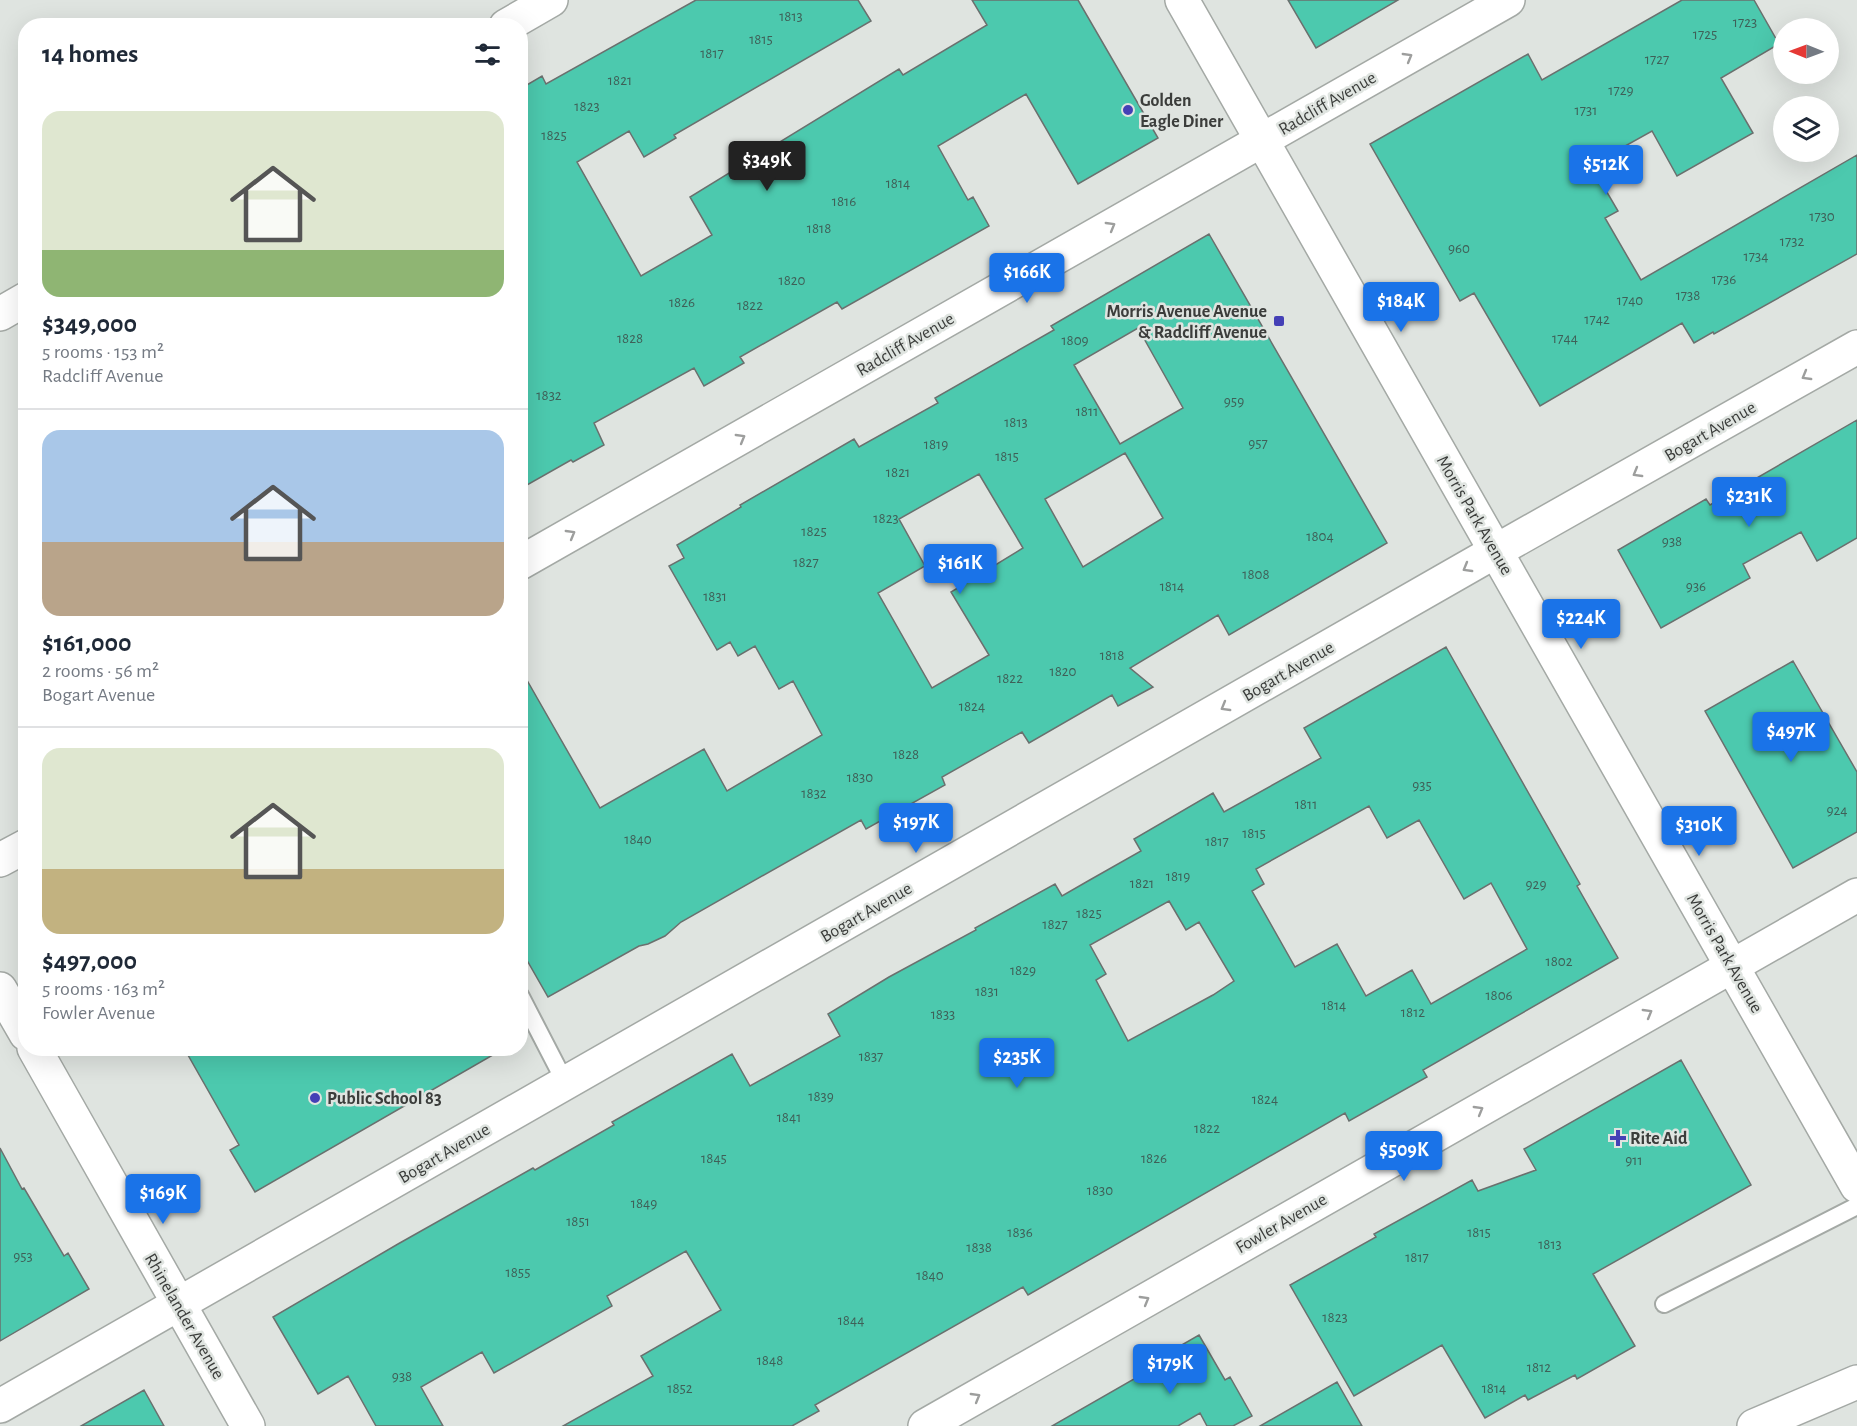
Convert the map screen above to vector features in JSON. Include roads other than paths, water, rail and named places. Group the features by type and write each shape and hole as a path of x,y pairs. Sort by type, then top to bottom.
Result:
{"street":[{"path":"520,18 551,0"},
{"name":"Morris Park Avenue","path":"1182,0 1857,1186"},
{"name":"Radcliff Avenue","path":"528,558 1508,0"},
{"path":"0,314 18,304"},
{"name":"Bogart Avenue","path":"0,1406 1857,347"},
{"path":"0,860 18,850"},
{"name":"Fowler Avenue","path":"925,1426 1857,895"},
{"path":"0,989 18,1020"},
{"name":"Rhinelander Avenue","path":"39,1056 248,1426"},
{"path":"1754,1426 1857,1382"}],"lane":[{"path":"528,1010 566,1084"},
{"path":"1664,1304 1857,1206"}],"place":[{"name":"Golden Eagle Diner","path":"1128,110"},
{"name":"Morris Avenue Avenue & Radcliff Avenue","path":"1279,321"},
{"name":"Public School 83","path":"315,1098"},
{"name":"Rite Aid","path":"1618,1138"}]}
